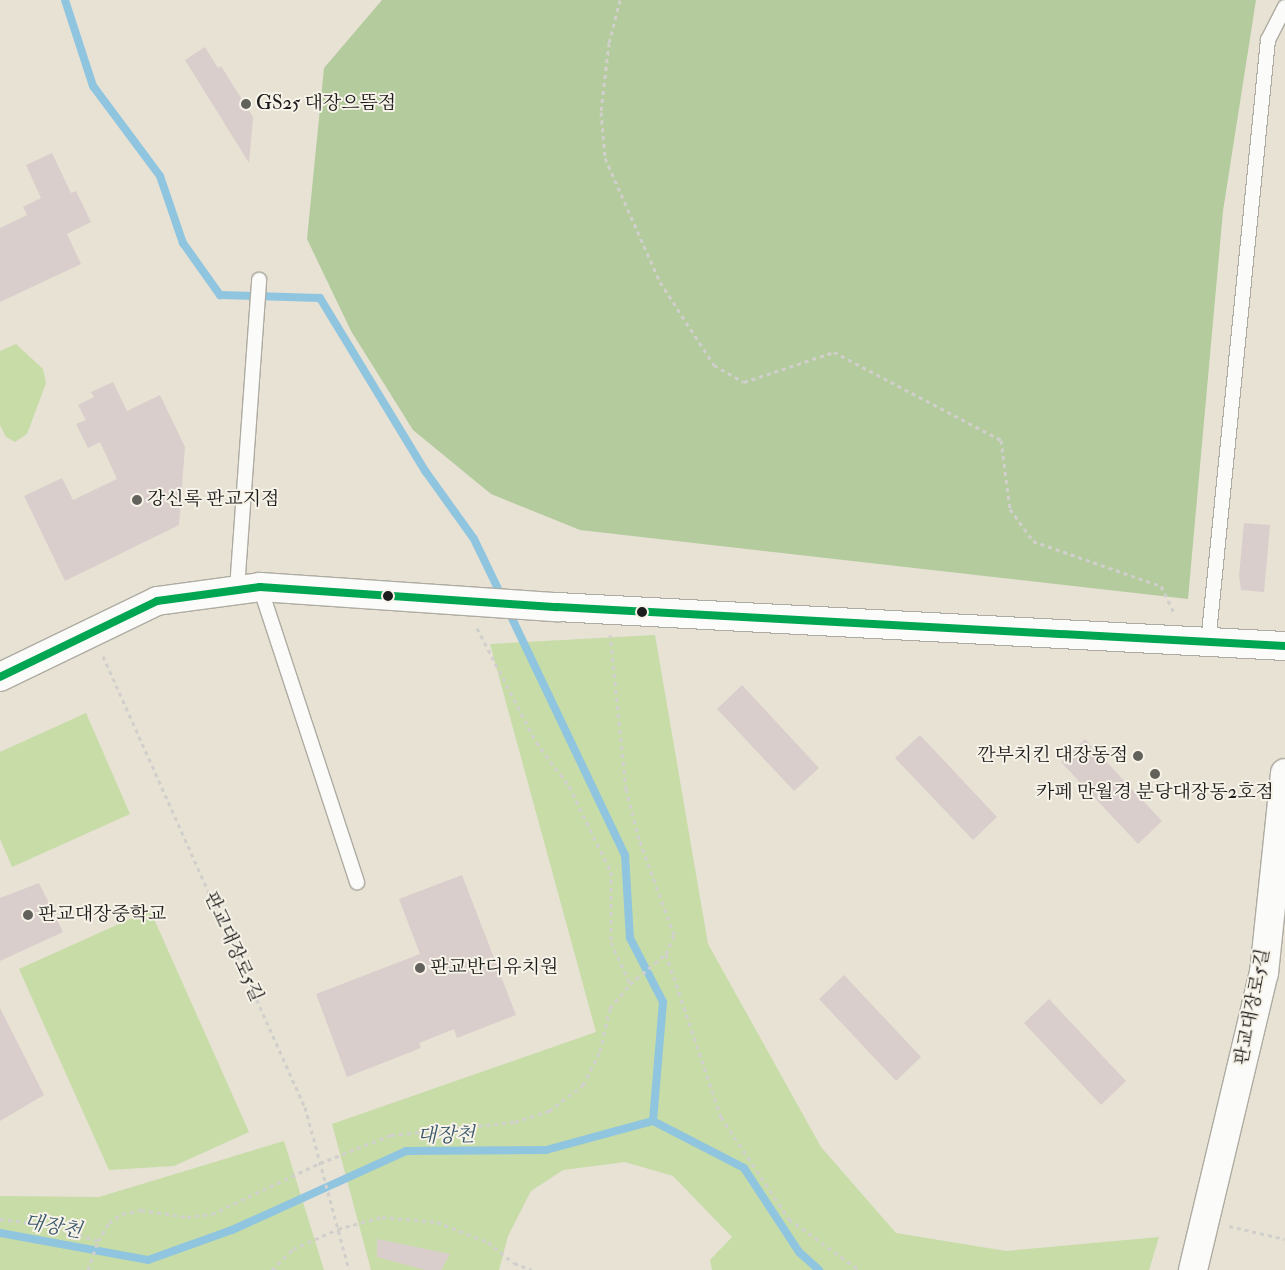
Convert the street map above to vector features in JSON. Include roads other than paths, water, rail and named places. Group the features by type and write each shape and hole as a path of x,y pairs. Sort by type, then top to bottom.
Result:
{"street":[{"path":"0,677 157,601 248,588 607,610 1198,643 1285,646"},
{"name":"판교대장로5길","path":"1193,1270 1264,973 1285,773"}],"lane":[{"path":"1198,643 1268,40 1285,6"},
{"path":"259,280 248,588 357,882"}],"waterway":[{"path":"65,0 93,86 160,176 183,243 220,295 320,298 426,472 474,539 502,597"},
{"path":"508,610 625,855 630,938 663,1002 653,1121"},
{"name":"대장천","path":"0,1233 148,1260 232,1230 406,1151 546,1150 653,1121 744,1168 799,1252 819,1270"}],"place":[{"name":"GS25 대장으뜸점","path":"246,104"},
{"name":"강신록 판교지점","path":"137,500"},
{"name":"깐부치킨 대장동점","path":"1138,756"},
{"name":"카페 만월경 분당대장동2호점","path":"1155,774"},
{"name":"판교대장중학교","path":"28,915"},
{"name":"판교반디유치원","path":"420,968"}]}
